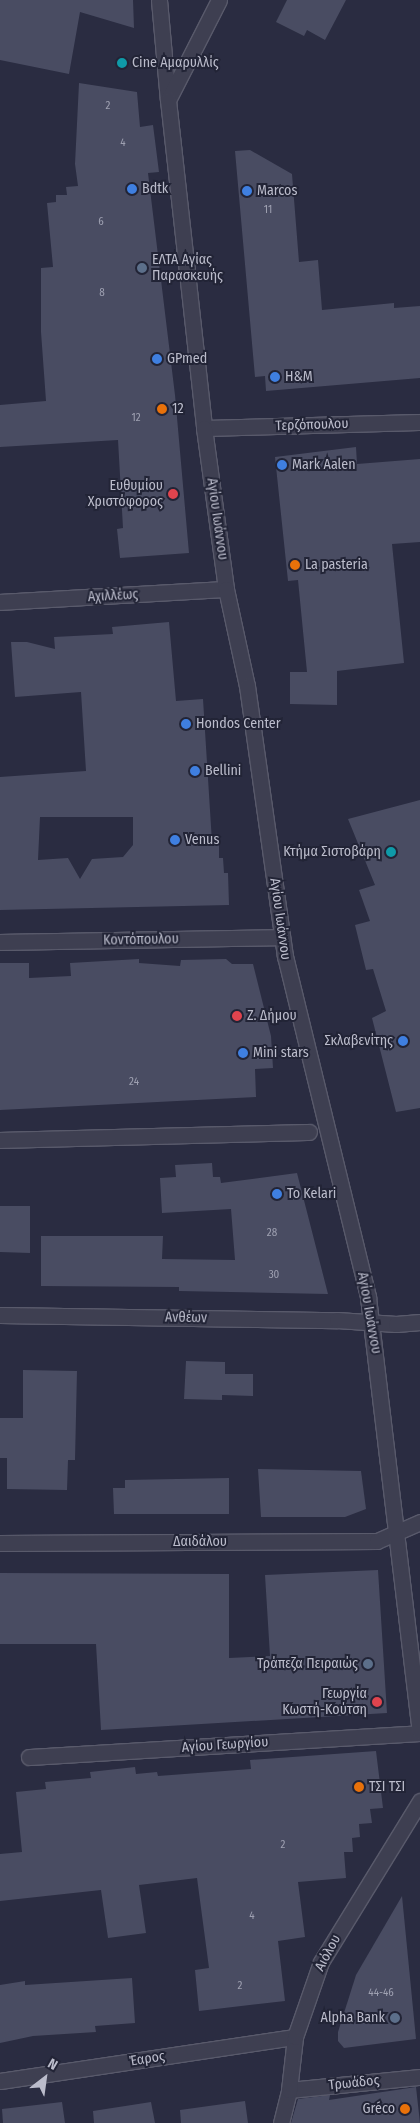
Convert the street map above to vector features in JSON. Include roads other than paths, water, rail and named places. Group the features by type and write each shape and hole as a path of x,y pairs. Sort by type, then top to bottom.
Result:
{"street":[{"name":"Αγίου Ιωάννου","path":"159,0 168,100 204,428 226,589 248,686 282,937 372,1323 398,1532 420,1733"},
{"path":"168,100 219,0"},
{"name":"Τερζόπουλου","path":"204,428 420,422"},
{"name":"Αχιλλέως","path":"0,602 226,589"},
{"name":"Κοντόπουλου","path":"0,942 282,937"},
{"path":"0,1140 310,1132"},
{"name":"Ανθέων","path":"0,1315 372,1323 420,1322"},
{"name":"Δαιδάλου","path":"0,1543 377,1541 420,1522"},
{"name":"Αγίου Γεωργίου","path":"29,1757 420,1733"},
{"name":"Αιόλου","path":"281,2123 289,2090 294,2037 321,1962 420,1801"},
{"name":"Έαρος","path":"0,2081 294,2037"},
{"name":"Τρωάδος","path":"289,2090 420,2077"}],"place":[{"name":"Cine Αμαρυλλίς","path":"122,63"},
{"name":"Bdtk","path":"132,189"},
{"name":"Marcos","path":"247,191"},
{"name":"ΕΛΤΑ Αγίας Παρασκευής","path":"142,268"},
{"name":"GPmed","path":"157,359"},
{"name":"H&M","path":"275,377"},
{"name":"12","path":"162,409"},
{"name":"Mark Aalen","path":"282,465"},
{"name":"Ευθυμίου Χριστόφορος","path":"173,494"},
{"name":"La pasteria","path":"295,565"},
{"name":"Hondos Center","path":"186,724"},
{"name":"Bellini","path":"195,771"},
{"name":"Venus","path":"175,840"},
{"name":"Κτήμα Σιστοβάρη","path":"391,852"},
{"name":"Ζ. Δήμου","path":"237,1016"},
{"name":"Σκλαβενίτης","path":"403,1041"},
{"name":"Mini stars","path":"243,1053"},
{"name":"To Kelari","path":"277,1194"},
{"name":"Τράπεζα Πειραιώς","path":"368,1664"},
{"name":"Γεωργία Κωστή-Κούτση","path":"377,1702"},
{"name":"ΤΣΙ ΤΣΙ","path":"359,1787"},
{"name":"Alpha Bank","path":"395,2018"},
{"name":"Gréco","path":"405,2109"}]}
